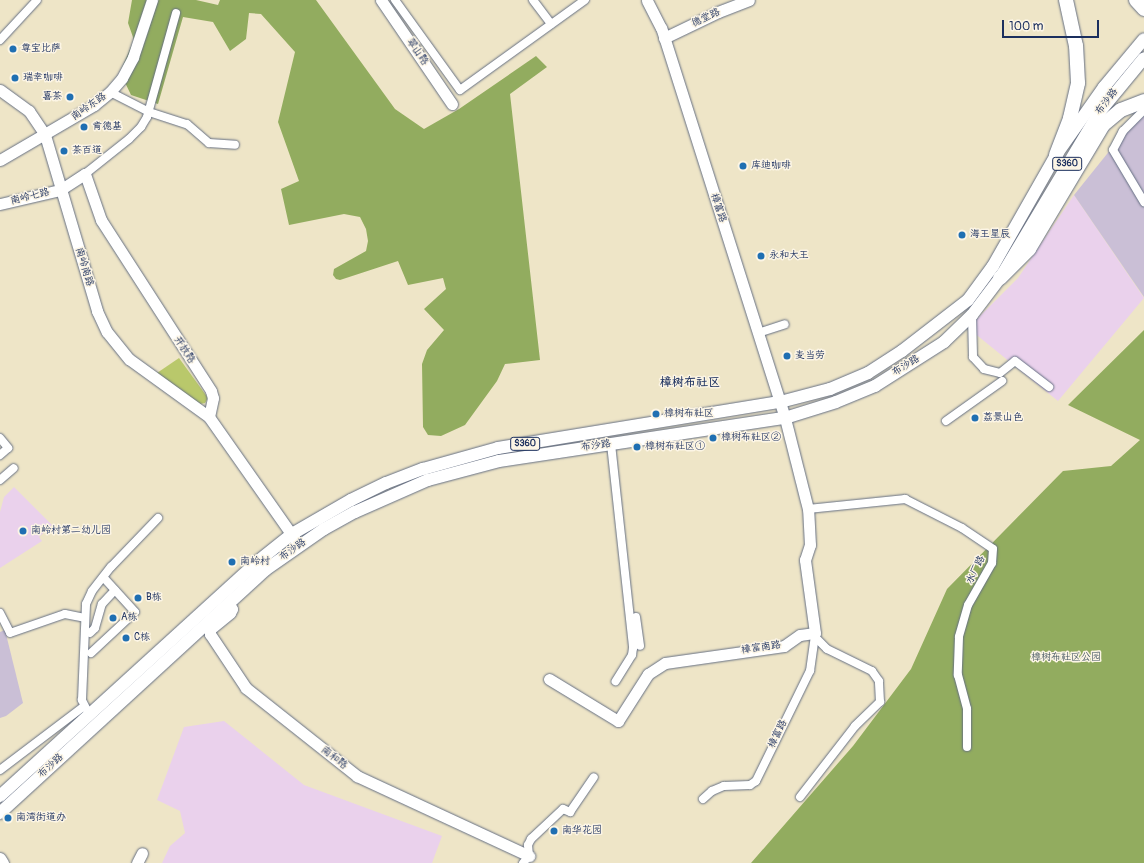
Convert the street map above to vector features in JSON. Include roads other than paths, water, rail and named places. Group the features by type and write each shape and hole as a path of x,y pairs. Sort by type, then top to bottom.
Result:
{"highway":[{"path":"1056,155 1074,100 1078,64 1066,0"},
{"path":"1136,0 1144,9"},
{"path":"1000,278 1029,249 1055,208 1103,125 1121,110 1144,101"}],"main road":[{"name":"布沙路","path":"0,796 86,710 257,562 292,534 332,510 386,483 460,457 498,448 780,402 830,389 868,373 902,352 968,300 993,266 1056,155 1104,87 1144,39"},
{"name":"布沙路","path":"0,813 265,570 299,545 355,512 428,480 499,461 785,418 836,402 875,386 944,342 972,315 1000,278 1098,114 1144,59"},
{"path":"830,389 836,402"}],"street":[{"path":"0,40 37,0"},
{"name":"南岭东路","path":"0,160 94,105 110,92 122,78 133,57 152,0"},
{"name":"翠山路","path":"381,0 452,104"},
{"path":"395,0 460,90 585,0"},
{"path":"533,0 551,24"},
{"name":"樟富路","path":"647,0 664,38 785,418"},
{"name":"德堂路","path":"664,38 718,12 750,0"},
{"path":"60,190 85,174 141,127 149,112 176,13"},
{"name":"南岭南路","path":"0,90 29,111 45,135 97,311 107,332 129,359 209,416"},
{"path":"110,92 149,112 178,120 209,143 235,145"},
{"path":"1144,110 1123,131 1113,150 1144,202"},
{"name":"开放路","path":"85,174 101,220 211,391 213,398 209,416"},
{"name":"南岭七路","path":"0,204 60,190"},
{"path":"972,315 973,357 984,369 1000,373 1015,361 1048,387"},
{"path":"758,333 786,324"},
{"path":"946,421 1002,381"},
{"path":"209,416 299,545"},
{"path":"785,418 808,510 810,545 805,560 815,635 827,649 876,675 880,690 880,702 855,726 800,797"},
{"path":"0,438 8,448 0,455"},
{"path":"613,444 640,646"},
{"path":"613,444 633,648 632,655 616,681"},
{"path":"0,480 14,468"},
{"name":"水厂路","path":"808,510 905,499 962,528 993,549 992,563 968,605 960,637 958,675 967,709 967,747"},
{"path":"0,770 86,710 85,618 92,591 103,577 158,518"},
{"path":"91,653 99,648 127,622 135,612 133,607 103,577"},
{"path":"90,633 95,628 115,590"},
{"name":"南和路","path":"228,603 232,610 210,629 210,634 246,688 357,776 526,860"},
{"path":"0,613 10,633 65,614 85,618"},
{"name":"樟富南路","path":"549,679 618,721 648,674 665,663 784,646 800,635 815,635"},
{"name":"樟富路","path":"703,799 712,791 724,786 750,785 756,781 810,671 815,635"},
{"path":"526,860 528,846 531,839 563,809 570,812 594,777"},
{"path":"0,858 3,863"}],"place":[{"name":"尊宝比萨","path":"13,49"},
{"name":"瑞幸咖啡","path":"15,78"},
{"name":"喜茶","path":"70,97"},
{"name":"肯德基","path":"84,127"},
{"name":"茶百道","path":"64,151"},
{"name":"库迪咖啡","path":"743,166"},
{"name":"海王星辰","path":"962,235"},
{"name":"永和大王","path":"761,256"},
{"name":"麦当劳","path":"787,356"},
{"name":"樟树布社区","path":"656,414"},
{"name":"荔景山色","path":"975,418"},
{"name":"樟树布社区②","path":"713,438"},
{"name":"樟树布社区①","path":"637,447"},
{"name":"南岭村第二幼儿园","path":"23,531"},
{"name":"南岭村","path":"232,562"},
{"name":"B栋","path":"138,598"},
{"name":"A栋","path":"113,618"},
{"name":"C栋","path":"126,638"},
{"name":"南湾街道办","path":"8,818"},
{"name":"南华花园","path":"554,831"}],"district":[{"name":"樟树布社区","path":"690,383"}],"park label":[{"name":"樟树布社区公园","path":"1066,658"}]}
